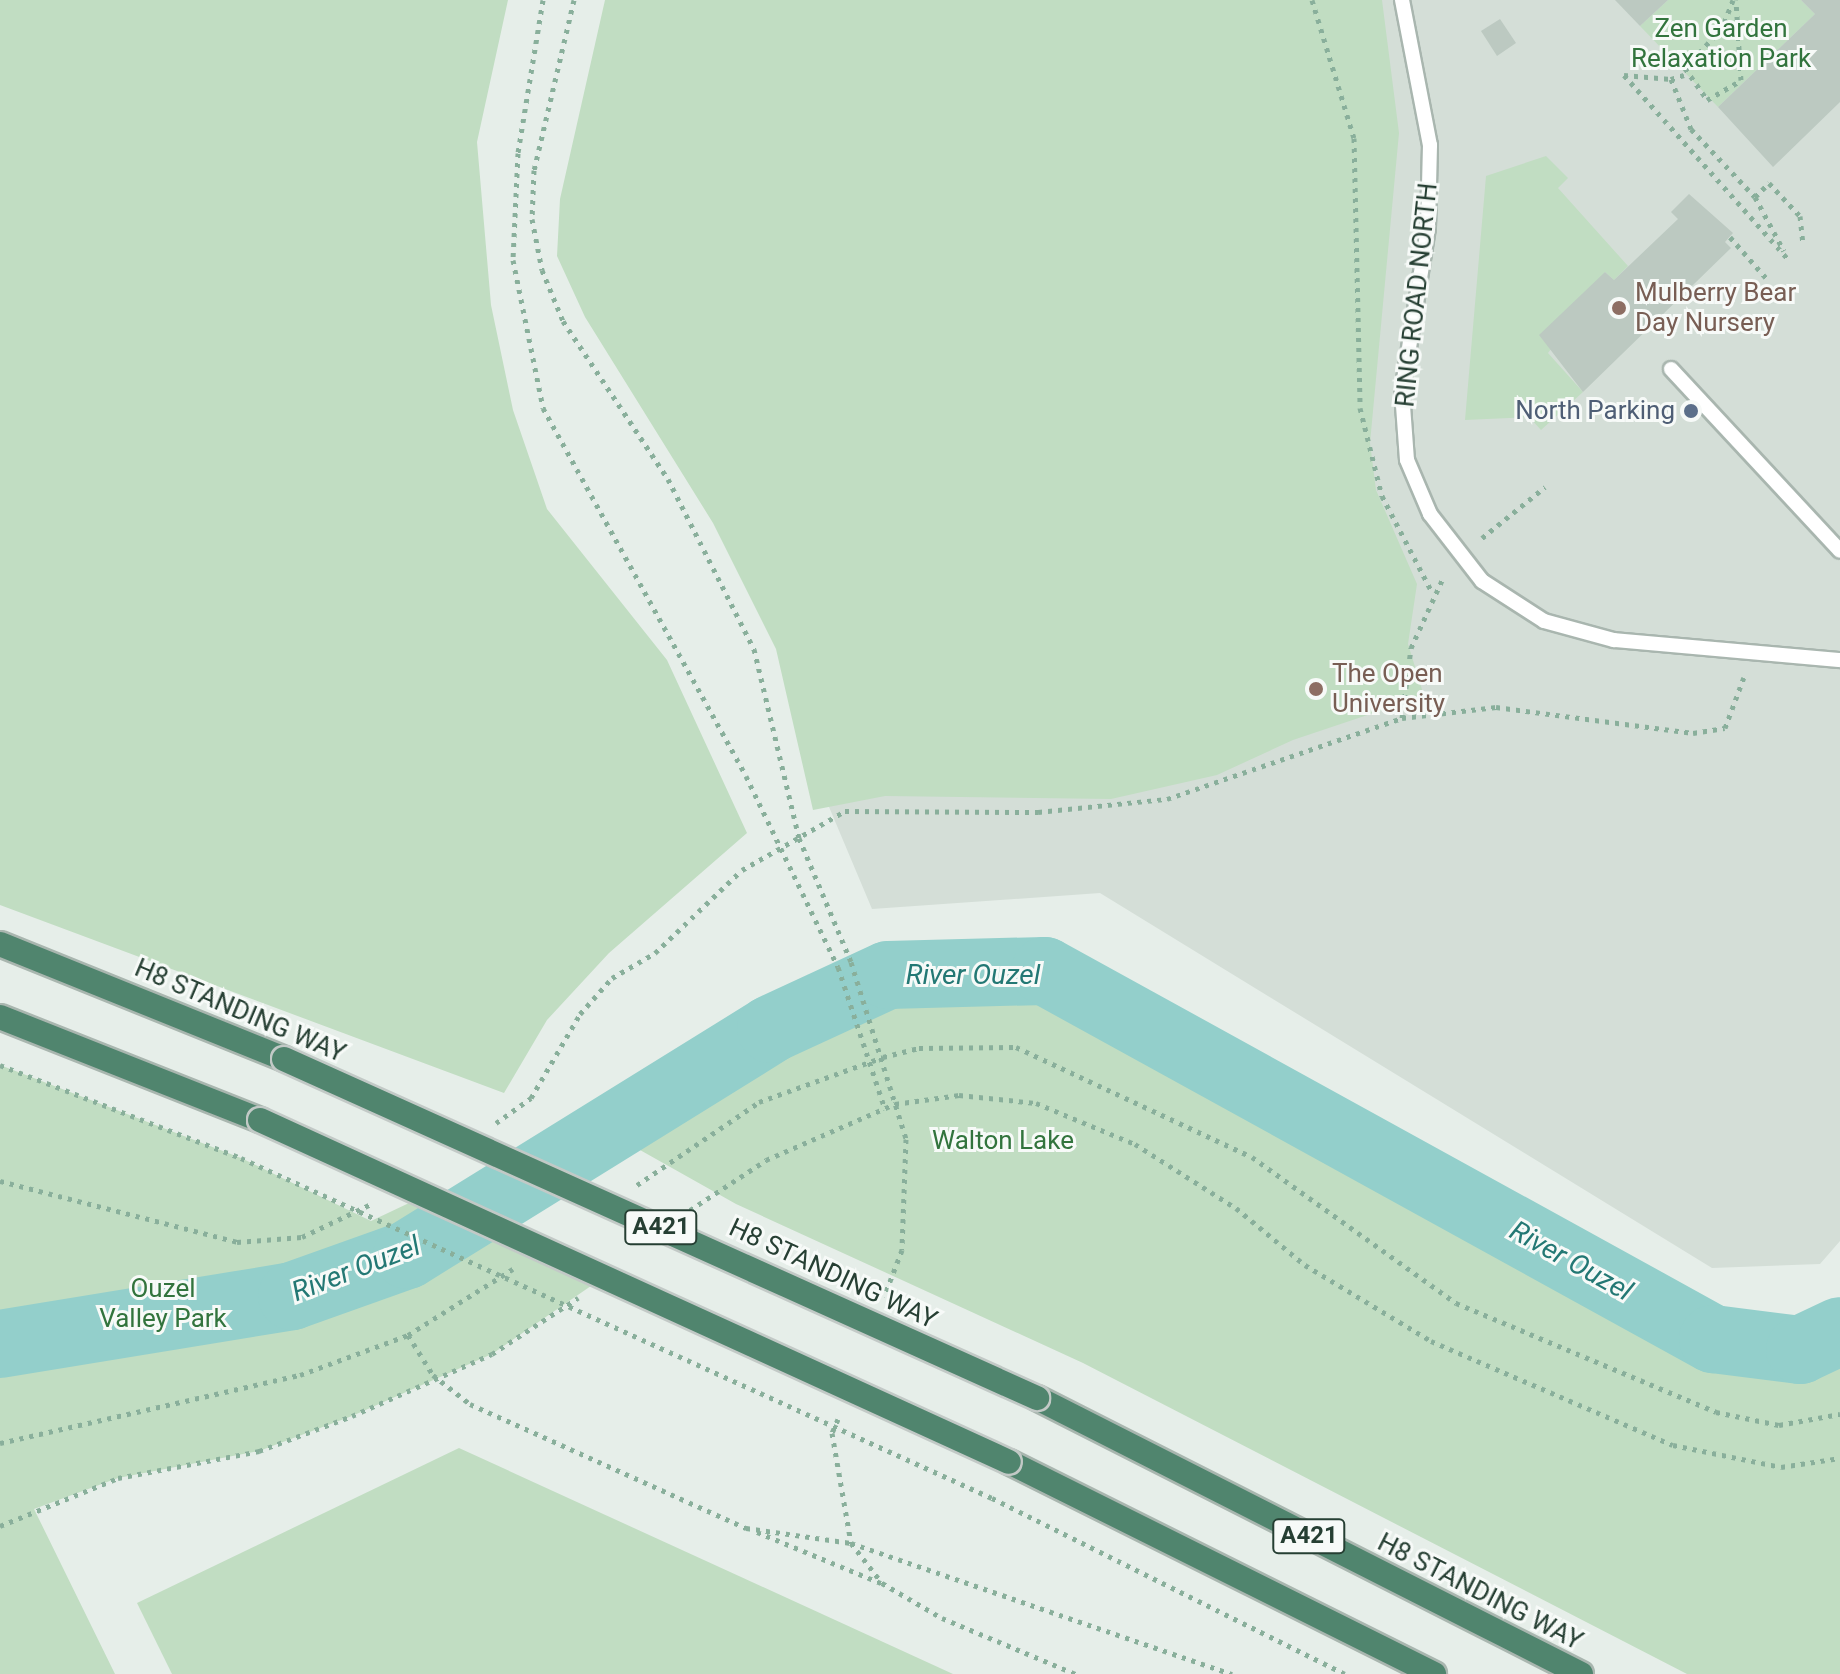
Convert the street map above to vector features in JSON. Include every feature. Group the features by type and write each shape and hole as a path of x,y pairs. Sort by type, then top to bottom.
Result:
{"highway":[{"name":"H8 STANDING WAY","path":"0,944 284,1059 1037,1398 1581,1674"},
{"name":"A421","path":"0,1017 260,1120 1009,1462 1434,1674"}],"lane":[{"name":"RING ROAD NORTH","path":"1402,0 1430,145 1428,228 1402,392 1407,460 1460,556 1482,581 1544,621 1614,640 1754,649 1840,660"},
{"path":"1671,369 1840,551"}],"path":[{"path":"543,0 518,153 513,260 543,408 587,496 665,619 780,847 838,967 862,1031 885,1109"},
{"path":"574,0 534,170 542,270 563,321 668,479 754,649 799,838 851,962 883,1057"},
{"path":"1312,0 1354,138 1360,408 1382,496 1432,592 1411,648 1402,718"},
{"path":"1684,75 1689,56 1722,28 1734,0"},
{"path":"1684,75 1707,100 1741,80 1734,0"},
{"path":"1671,79 1691,129 1755,197 1788,259 1624,75 1671,79 1684,75"},
{"path":"1755,197 1769,183 1800,216 1803,245"},
{"path":"1730,237 1767,279"},
{"path":"1460,556 1545,487"},
{"path":"483,1132 531,1098 580,1014 612,978 655,953 742,870 845,811 1038,812 1167,799 1402,718 1496,707 1693,733 1725,728 1754,649"},
{"path":"632,1189 759,1102 883,1057 919,1048 1016,1047 1252,1157 1456,1303 1716,1412 1779,1425 1840,1414"},
{"path":"0,1065 241,1158 992,1498 1345,1674"},
{"path":"0,1181 175,1230 270,1244 376,1201"},
{"path":"0,1443 187,1405 408,1335 517,1267"},
{"path":"408,1335 433,1375 470,1404 746,1528 882,1583 942,1618 1076,1674"},
{"path":"746,1528 851,1543 882,1583"}],"shaded area":[{"name":"The Open University","path":"635,0 1840,0 1840,1241 1820,1264 1712,1268 1100,893 872,909 816,776"}],"green space":[{"path":"0,0 508,0 477,142 491,305 513,410 547,509 667,660 747,833 609,953 547,1020 504,1093 0,905"},
{"path":"605,0 1382,0 1399,133 1370,443 1376,490 1417,584 1408,644 1424,696 1293,740 1217,775 1111,799 885,796 813,810 776,649 713,523 585,317 557,256 560,199"},
{"name":"Zen Garden Relaxation Park","path":"1668,0 1801,0 1815,14 1718,107 1640,26"},
{"path":"1546,156 1568,178 1558,188 1628,266 1614,280 1605,272 1548,353 1583,392 1541,430 1529,417 1465,420 1486,176"},
{"name":"Walton Lake","path":"1045,971 1713,1339 1800,1350 1840,1331 1840,1674 1687,1674 1083,1363 736,1204 624,1141 771,1029 888,975"},
{"name":"Ouzel Valley Park","path":"0,1065 241,1158 371,1221 426,1195 604,1277 492,1354 352,1416 259,1451 118,1478 34,1509 115,1674 0,1674"},
{"path":"459,1448 953,1674 172,1674 137,1603"}],"building":[{"path":"1615,0 1668,0 1640,26"},
{"path":"1801,0 1840,0 1840,102 1773,167 1718,107 1815,14"},
{"path":"1500,19 1516,43 1497,56 1481,31"},
{"name":"Mulberry Bear Day Nursery","path":"1689,194 1733,233 1725,242 1731,248 1583,392 1539,335 1605,272 1614,280 1678,219 1671,212"}],"waterway":[{"name":"River Ouzel","path":"0,1344 292,1296 407,1255 771,1029 888,975 1045,971 1713,1339 1800,1350 1840,1331"}],"place":[{"name":"Mulberry Bear Day Nursery","path":"1619,308"},
{"name":"North Parking","path":"1691,411"},
{"name":"The Open University","path":"1316,689"}]}
